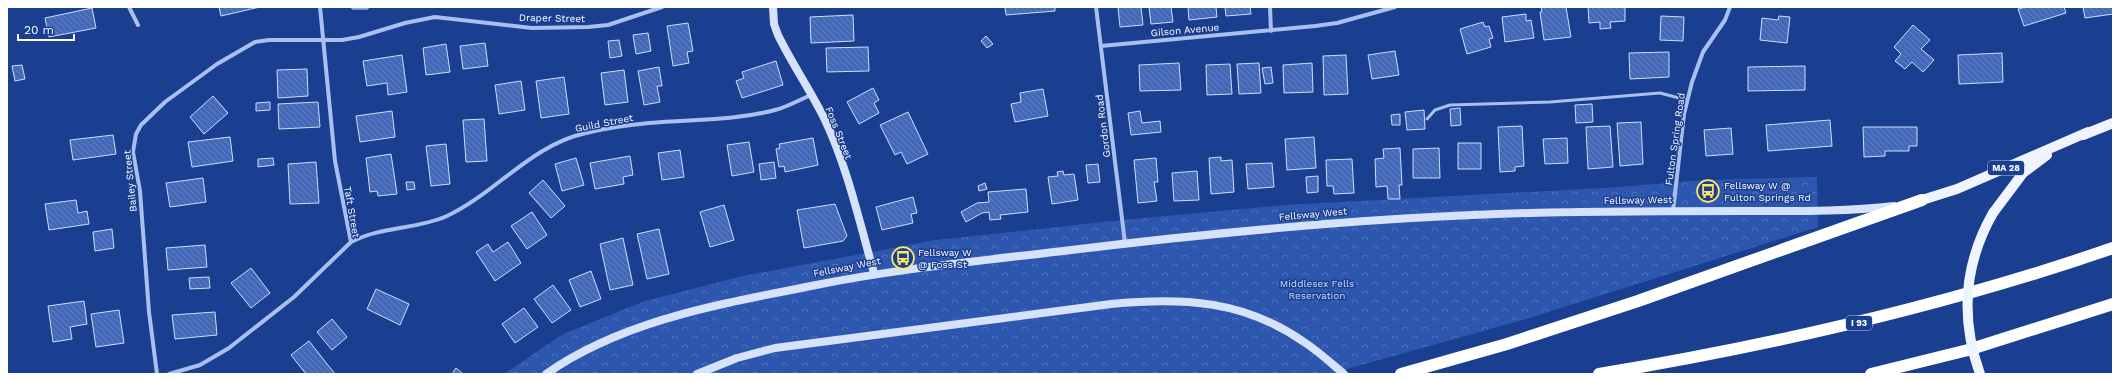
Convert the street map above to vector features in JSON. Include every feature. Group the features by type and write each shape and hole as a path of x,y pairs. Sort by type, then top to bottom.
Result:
{"highway":[{"path":"1401,374 1507,344 1638,301 1922,200"},
{"name":"I 93","path":"1599,374 1752,347 1888,316 2015,280 2113,248"},
{"path":"1871,374 1975,348 2113,304"}],"main road":[{"name":"Foss Street","path":"773,7 774,24 778,35 826,121 836,146 874,274"},
{"name":"MA 28","path":"2088,132 2113,123"},
{"name":"Fellsway West","path":"546,374 562,362 594,346 652,324 725,303 874,274 1125,243 1336,223 1528,213 1833,211 1871,209 1922,200 1957,188 2088,132"},
{"path":"1980,374 1969,337 1967,313 1967,288 1975,253 1993,213 2015,183 2033,165 2054,150 2088,132"},
{"path":"697,374 738,358 775,348 1105,305 1161,300 1212,304 1245,312 1290,333 1344,374"}],"street":[{"path":"129,7 138,25"},
{"name":"Taft Street","path":"169,374 200,366 229,348 294,297 351,242 335,161 320,7"},
{"name":"Draper Street","path":"323,41 359,37 405,23 435,17 532,28 588,27 608,25 662,7"},
{"name":"Gordon Road","path":"1096,7 1125,243"},
{"path":"1270,7 1271,31"},
{"name":"Gilson Avenue","path":"1101,46 1271,31 1337,23 1395,7"},
{"name":"Fulton Spring Road","path":"1673,211 1687,100 1692,82 1703,52 1725,20 1730,7"},
{"name":"Bailey Street","path":"157,374 149,312 140,191 134,160 136,134 146,119 165,102 217,64 255,42 269,40 323,41"},
{"name":"Guild Street","path":"351,242 373,233 433,221 451,214 478,197 537,154 570,137 585,133 648,123 719,118 772,111 811,95"}],"lane":[{"path":"1427,119 1435,110 1450,105 1550,102 1660,93 1687,100"}],"green space":[{"name":"Middlesex Fells Reservation","path":"1817,177 1818,227 1526,319 1329,374 504,374 563,334 645,301 743,276 936,240 1132,219 1285,205 1620,187 1704,180"}],"building":[{"path":"219,7 260,7 221,16"},
{"path":"352,7 368,7 368,9 352,9"},
{"path":"1005,7 1055,7 1055,11 1006,15"},
{"path":"1118,7 1141,7 1143,25 1120,27"},
{"path":"1149,7 1171,7 1173,22 1151,24"},
{"path":"1188,7 1216,7 1217,17 1189,20"},
{"path":"1225,7 1250,7 1251,14 1226,16"},
{"path":"1541,7 1566,7 1571,37 1544,40 1540,12 1542,12"},
{"path":"1588,7 1625,7 1625,21 1610,22 1611,28 1600,29 1600,22 1589,23"},
{"path":"2026,7 2064,7 2066,13 2024,26 2018,9"},
{"path":"2083,7 2113,7 2113,14 2085,18"},
{"path":"92,8 96,28 49,37 45,18"},
{"path":"1526,14 1526,21 1531,20 1534,38 1505,42 1502,17"},
{"path":"853,15 854,41 811,43 810,17"},
{"path":"1661,16 1684,17 1683,41 1660,40"},
{"path":"1779,16 1790,17 1787,43 1760,40 1762,18 1778,20"},
{"path":"1483,22 1485,27 1489,26 1493,38 1489,39 1491,47 1467,54 1460,29"},
{"path":"688,23 693,51 687,52 689,63 673,66 667,26"},
{"path":"1913,25 1930,40 1921,49 1934,60 1923,72 1912,62 1905,69 1895,61 1901,54 1894,47"},
{"path":"648,33 651,51 636,54 633,35"},
{"path":"986,36 993,44 987,48 981,41"},
{"path":"619,40 622,56 610,58 608,41"},
{"path":"485,43 488,66 463,69 460,46"},
{"path":"446,44 450,72 426,75 423,48"},
{"path":"868,47 869,71 827,72 826,48"},
{"path":"1395,51 1399,75 1372,79 1368,55"},
{"path":"1669,52 1669,77 1630,79 1629,53"},
{"path":"2002,53 2003,82 1959,84 1958,55"},
{"path":"402,55 407,92 388,95 387,83 367,86 363,61"},
{"path":"1346,55 1348,94 1324,95 1323,56"},
{"path":"776,61 783,85 742,98 736,81 744,78 742,72"},
{"path":"1179,63 1181,90 1140,91 1139,65"},
{"path":"1259,63 1261,93 1239,94 1237,64"},
{"path":"1312,63 1313,92 1284,93 1283,65"},
{"path":"1230,64 1232,94 1207,95 1206,65"},
{"path":"22,65 25,79 15,81 12,66"},
{"path":"1805,66 1805,90 1748,91 1748,67"},
{"path":"659,67 662,86 657,86 660,102 644,105 638,71"},
{"path":"1271,67 1273,83 1265,84 1262,68"},
{"path":"307,69 308,96 278,98 277,70"},
{"path":"624,70 628,102 605,105 601,73"},
{"path":"564,77 569,114 541,118 536,81"},
{"path":"521,81 525,110 499,114 495,85"},
{"path":"873,88 879,100 874,103 879,113 859,124 847,102"},
{"path":"1043,89 1048,116 1015,122 1011,104 1021,102 1020,93"},
{"path":"213,96 228,113 204,134 190,117"},
{"path":"270,102 270,110 256,111 256,103"},
{"path":"318,102 320,127 279,129 278,104"},
{"path":"1592,104 1593,122 1576,123 1575,105"},
{"path":"1460,108 1461,125 1451,126 1450,109"},
{"path":"1424,110 1425,129 1407,130 1405,112"},
{"path":"392,111 395,137 360,142 356,116"},
{"path":"1140,111 1142,123 1160,121 1161,132 1131,135 1128,113"},
{"path":"908,112 928,154 907,164 901,152 895,155 880,125"},
{"path":"1400,114 1400,125 1392,125 1391,115"},
{"path":"484,119 487,161 466,162 463,120"},
{"path":"1830,120 1832,146 1768,151 1766,125"},
{"path":"1641,122 1643,164 1620,166 1617,123"},
{"path":"1522,126 1524,166 1515,167 1515,171 1500,172 1498,127"},
{"path":"1610,126 1613,167 1588,169 1586,127"},
{"path":"1863,127 1917,127 1917,146 1909,146 1909,151 1885,151 1885,156 1864,157"},
{"path":"1731,128 1733,154 1706,156 1704,130"},
{"path":"113,135 116,154 73,160 70,140"},
{"path":"230,137 233,161 192,167 188,142"},
{"path":"1314,137 1316,168 1287,170 1285,139"},
{"path":"813,138 818,165 785,172 784,166 779,167 776,149 780,148 779,144"},
{"path":"1567,138 1568,163 1545,164 1543,139"},
{"path":"749,142 754,172 732,176 727,145"},
{"path":"1458,143 1481,143 1481,169 1458,169"},
{"path":"446,144 450,184 431,186 426,146"},
{"path":"1400,148 1402,185 1399,185 1400,199 1388,199 1387,186 1376,187 1375,159 1384,158 1383,149"},
{"path":"1439,148 1440,178 1413,178 1413,149"},
{"path":"680,150 684,177 662,180 658,153"},
{"path":"391,154 397,194 378,196 377,191 370,192 366,158"},
{"path":"630,156 633,175 623,177 624,184 595,189 590,163"},
{"path":"1221,157 1221,161 1232,160 1234,192 1211,194 1209,158"},
{"path":"273,158 274,165 258,167 258,159"},
{"path":"576,158 584,185 562,191 555,164"},
{"path":"1156,158 1158,182 1154,182 1157,201 1138,203 1134,160"},
{"path":"1352,159 1354,193 1334,194 1333,186 1327,186 1326,160"},
{"path":"316,162 319,203 290,204 288,164"},
{"path":"774,162 776,178 761,180 759,164"},
{"path":"1272,163 1274,187 1248,189 1246,164"},
{"path":"1098,164 1100,182 1088,183 1086,165"},
{"path":"1063,171 1064,175 1074,174 1078,200 1052,204 1048,177 1058,176 1057,172"},
{"path":"1197,171 1199,200 1174,201 1172,173"},
{"path":"1318,176 1318,192 1307,193 1306,177"},
{"path":"203,178 206,202 170,207 166,183"},
{"path":"543,180 565,206 551,218 529,193"},
{"path":"406,182 414,182 415,189 407,190"},
{"path":"985,183 987,189 979,191 978,186"},
{"path":"1026,189 1028,212 1000,215 1001,219 990,220 989,212 982,213 966,222 961,212 977,203 989,202 988,192"},
{"path":"913,197 917,213 911,214 913,223 882,230 876,207"},
{"path":"76,200 78,213 87,211 89,224 49,230 45,204"},
{"path":"835,204 847,236 843,241 804,248 797,210"},
{"path":"724,205 734,240 710,247 700,212"},
{"path":"532,212 547,235 527,249 511,226"},
{"path":"112,229 114,248 95,251 93,232"},
{"path":"659,229 669,274 647,279 637,234"},
{"path":"623,238 633,285 610,290 600,244"},
{"path":"508,242 521,263 495,281 476,252 488,244 493,252"},
{"path":"205,245 207,267 168,270 166,248"},
{"path":"251,268 270,293 251,308 231,283"},
{"path":"591,271 601,299 580,307 569,280"},
{"path":"209,277 210,288 190,289 189,278"},
{"path":"553,285 571,310 552,323 534,299"},
{"path":"376,289 409,304 400,325 367,309"},
{"path":"84,301 87,324 70,327 72,339 53,342 48,306"},
{"path":"524,308 538,327 515,343 502,324"},
{"path":"119,310 124,343 96,347 91,314"},
{"path":"215,312 217,335 175,339 172,315"},
{"path":"332,319 347,337 332,350 317,332"},
{"path":"309,341 335,374 306,374 291,355"},
{"path":"456,368 463,374 452,374"}],"place":[{"name":"Fellsway W @ Fulton Springs Rd","path":"1708,191"},
{"name":"Fellsway W @ Foss St","path":"903,258"}]}
